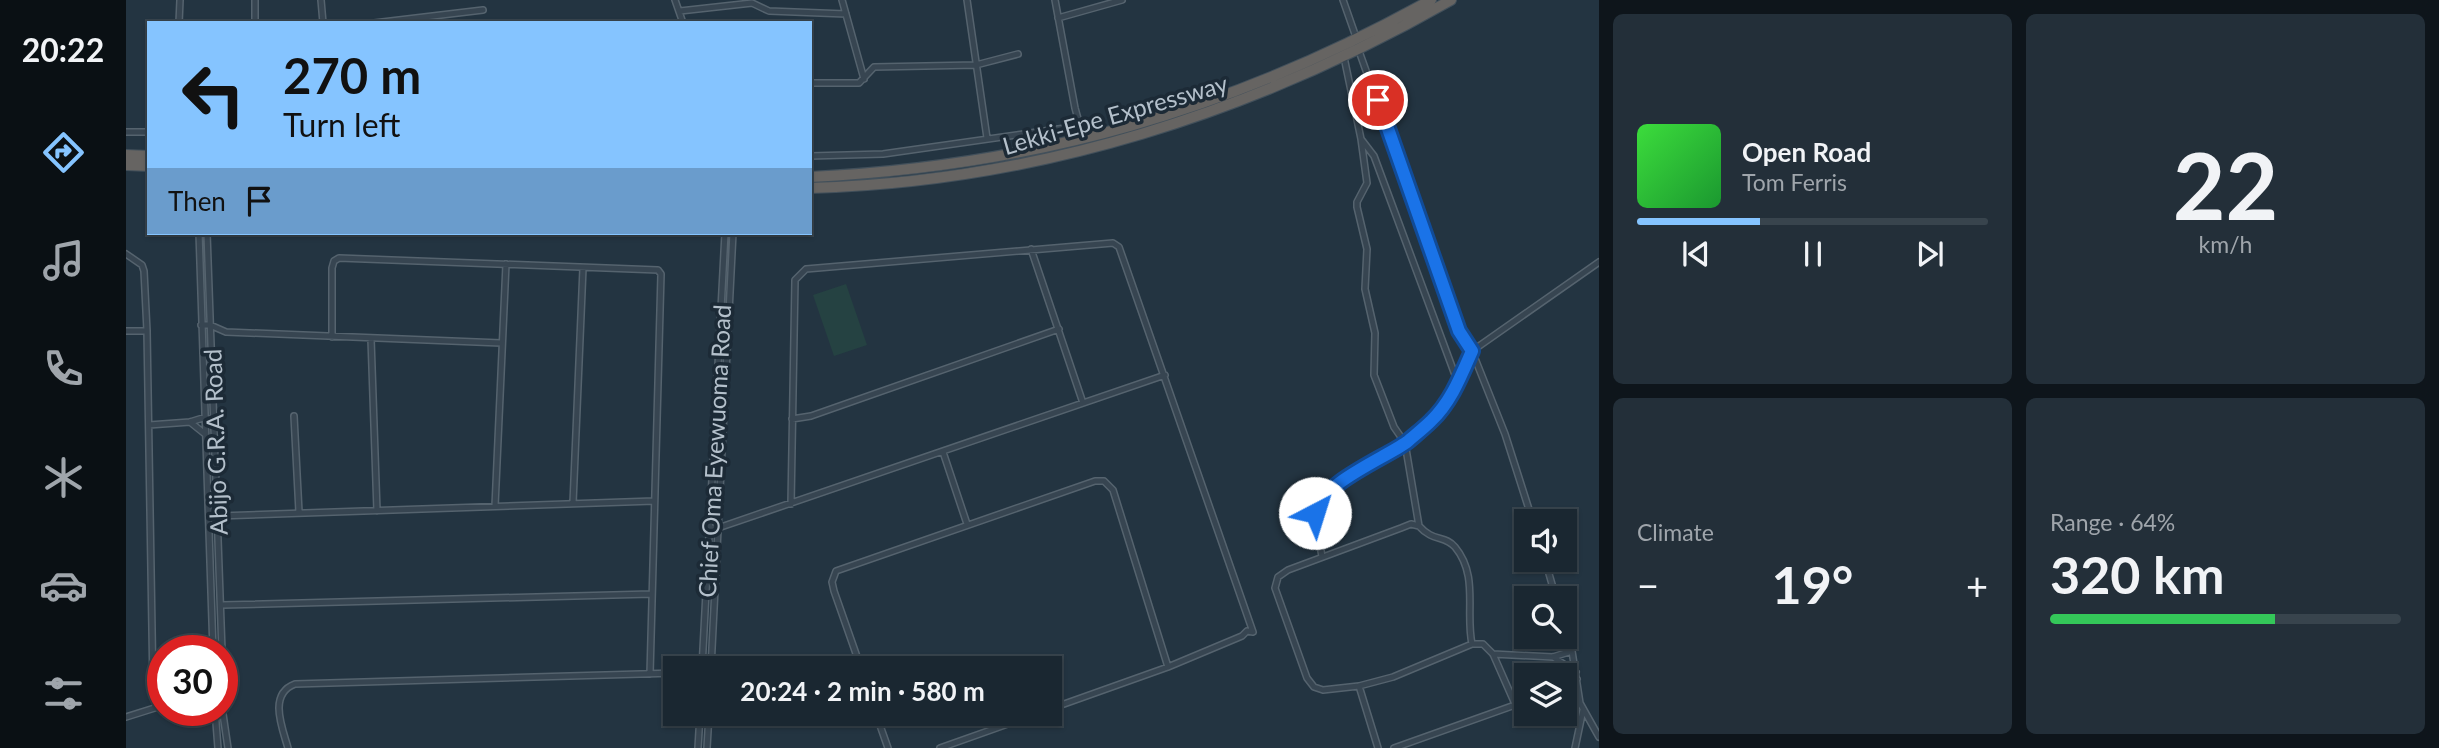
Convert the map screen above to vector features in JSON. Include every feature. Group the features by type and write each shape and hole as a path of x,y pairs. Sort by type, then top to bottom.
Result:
{"highway":[{"name":"Lekki-Epe Expressway","path":"812,188 935,180 978,173 1089,149 1196,118 1255,96 1344,57 1358,45 1431,0"},
{"name":"Lekki-Epe Expressway","path":"812,177 920,170 1084,140 1178,113 1234,93 1358,45 1451,0"},
{"path":"126,155 147,156"},
{"path":"126,165 147,166"}],"street":[{"path":"179,21 180,0"},
{"path":"255,0 255,21"},
{"path":"321,0 323,21"},
{"path":"675,0 682,21"},
{"path":"842,0 864,79"},
{"path":"967,0 988,138"},
{"path":"1055,0 1084,140"},
{"path":"1058,18 1122,0"},
{"path":"1343,0 1459,331 1472,351 1505,434 1529,509"},
{"path":"680,11 752,3 769,11 846,14"},
{"path":"391,21 483,10"},
{"path":"812,83 859,83 874,67 976,65 1018,54"},
{"path":"1344,57 1367,183 1357,207 1368,254 1365,289 1374,333 1374,375 1394,427 1405,443 1419,526 1427,536 1448,540 1463,561 1470,580 1468,614 1472,644"},
{"path":"812,156 883,155 1079,126"},
{"path":"1048,131 1051,146"},
{"path":"126,132 147,132"},
{"path":"1361,139 1374,156 1458,383"},
{"name":"Abijo G.R.A. Road","path":"199,235 212,635"},
{"name":"Abijo G.R.A. Road","path":"207,235 222,635"},
{"name":"Chief Oma Eyewuoma Road","path":"703,656 725,235"},
{"name":"Chief Oma Eyewuoma Road","path":"712,656 733,235"},
{"path":"791,505 795,280 798,274 806,269 1031,249 1113,243 1119,247 1253,632 1247,631 1242,636 1168,667 1062,705"},
{"path":"1031,249 1083,403"},
{"path":"126,254 142,265 144,271 153,689 161,706 126,717"},
{"path":"332,337 332,268 334,261 340,258 583,268 652,268 661,274 650,674"},
{"path":"1322,557 1316,507 1339,485 1383,454 1405,443 1446,405 1472,351 1599,262"},
{"path":"495,506 506,264"},
{"path":"573,503 583,268"},
{"path":"201,325 210,325 226,332 501,343"},
{"path":"792,419 811,416 1059,329"},
{"path":"126,331 147,331"},
{"path":"202,342 211,342 226,332"},
{"path":"371,339 377,511"},
{"path":"710,528 718,528 791,505 1165,375"},
{"path":"294,416 299,512"},
{"path":"149,425 190,422 206,417"},
{"path":"190,422 205,434"},
{"path":"943,452 967,524"},
{"path":"857,656 834,591 833,576 845,567 1095,481 1109,485 1168,667"},
{"path":"218,516 654,501"},
{"path":"1419,526 1411,524 1288,570 1278,577 1275,588 1307,678 1314,687 1323,690 1359,686 1394,677 1472,644 1483,643 1493,654 1514,702"},
{"path":"222,605 651,594"},
{"path":"1493,654 1553,657 1572,651 1574,663"},
{"path":"1553,657 1560,663"},
{"path":"288,748 279,702 282,692 295,684 663,674"},
{"path":"1577,683 1580,703 1599,737"},
{"path":"1359,686 1378,748"},
{"path":"1394,748 1514,704"},
{"path":"1575,748 1584,710"},
{"path":"216,726 218,748"},
{"path":"225,726 228,748"},
{"path":"698,748 699,726"},
{"path":"707,748 708,726"},
{"path":"880,726 888,748"},
{"path":"940,748 1002,726"}],"green space":[{"path":"846,284 867,345 834,356 813,295"}],"route":[{"path":"1315,513 1322,499 1339,485 1383,454 1405,443 1433,419 1446,405 1472,351 1459,331 1378,100"}]}
